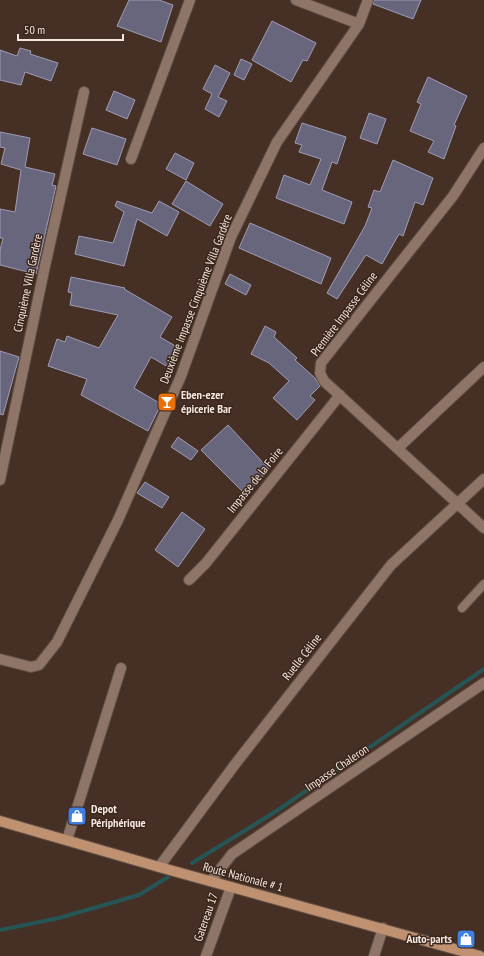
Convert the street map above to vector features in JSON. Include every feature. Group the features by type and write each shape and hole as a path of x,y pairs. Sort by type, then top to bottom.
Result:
{"main road":[{"name":"Route Nationale # 1","path":"0,820 159,867 384,928 480,956"}],"street":[{"path":"131,159 190,0"},
{"path":"296,0 358,24"},
{"name":"Deuxième Impasse Cinquième Villa Gardère","path":"0,659 31,667 35,666 45,660 57,642 118,520 181,376 231,237 270,156 277,142 358,24 368,0"},
{"name":"Cinquième Villa Gardère","path":"0,480 45,266 84,92"},
{"name":"Première Impasse Céline","path":"484,148 453,196 321,363 320,373 324,381 484,528"},
{"path":"398,448 484,367"},
{"name":"Impasse de la Foire","path":"189,580 206,563 340,395"},
{"name":"Ruelle Céline","path":"159,867 236,762 391,565 484,479"},
{"path":"67,840 120,668"},
{"name":"Impasse Chaleron","path":"211,881 232,854 484,683"},
{"name":"Gatereau 17","path":"206,956 231,887"},
{"path":"374,956 384,928"}],"lane":[{"path":"462,608 484,584"}],"building":[{"path":"129,0 159,0 173,5 161,42 117,26"},
{"path":"374,0 421,0 413,19 373,4"},
{"path":"272,21 316,43 307,61 303,60 291,82 252,60"},
{"path":"20,48 31,51 30,54 58,63 51,81 25,72 21,85 0,80 0,50 17,56"},
{"path":"241,59 252,64 244,80 234,75"},
{"path":"215,65 230,73 218,97 227,101 219,117 205,109 212,94 203,89"},
{"path":"428,77 467,96 454,125 456,126 444,159 428,152 434,141 410,131 421,104 417,102"},
{"path":"114,91 135,100 127,119 106,110"},
{"path":"369,113 386,119 377,144 360,138"},
{"path":"302,123 346,137 337,164 332,162 322,190 352,202 344,224 276,198 284,175 310,185 321,159 299,152 302,145 295,143"},
{"path":"92,128 126,139 117,165 83,154"},
{"path":"0,132 30,138 25,167 55,174 52,185 56,186 36,274 0,265 0,250 3,238 0,238 0,209 15,212 21,170 1,164 5,148 0,147"},
{"path":"175,153 194,163 186,180 166,169"},
{"path":"393,160 433,178 423,205 415,202 403,236 399,234 382,264 366,255 337,299 327,293 365,226 372,208 368,207 374,190 380,192"},
{"path":"186,181 223,204 210,226 172,204"},
{"path":"117,201 152,213 159,201 179,212 167,236 137,219 124,266 75,254 79,236 113,243 124,212 115,206"},
{"path":"250,223 331,258 321,284 239,248"},
{"path":"230,274 251,285 246,295 225,284"},
{"path":"71,277 125,288 124,289 172,317 160,337 179,348 168,367 151,357 134,388 161,404 148,431 81,395 87,379 48,366 57,339 65,342 67,336 99,348 118,315 70,305 72,293 68,292"},
{"path":"265,326 276,332 274,337 297,358 295,360 315,378 320,386 310,396 315,400 297,420 273,398 289,381 269,363 251,354"},
{"path":"0,351 19,357 3,415 0,414"},
{"path":"228,425 269,469 246,495 201,450"},
{"path":"178,437 198,451 191,460 171,447"},
{"path":"145,482 169,497 162,508 137,493"},
{"path":"182,512 205,529 178,567 155,550"}],"waterway":[{"path":"192,863 278,810 484,669"},
{"path":"0,930 59,918 139,895 168,877"}],"place":[{"name":"Eben-ezer épicerie Bar","path":"167,402"},
{"name":"Depot Périphérique","path":"77,816"},
{"name":"Auto-parts","path":"466,939"}]}
